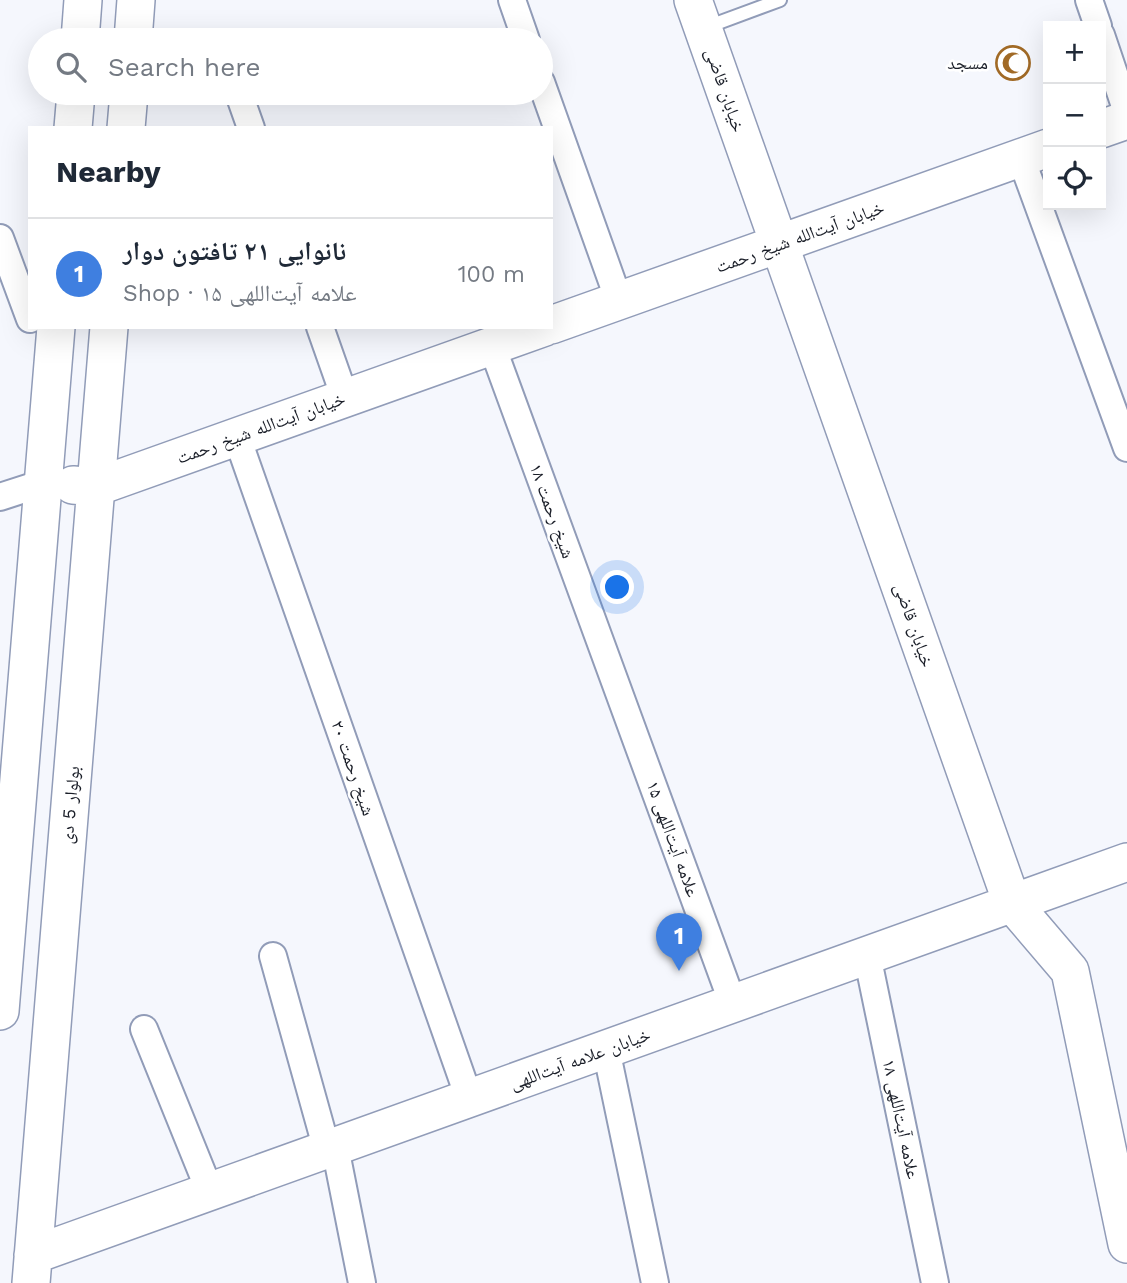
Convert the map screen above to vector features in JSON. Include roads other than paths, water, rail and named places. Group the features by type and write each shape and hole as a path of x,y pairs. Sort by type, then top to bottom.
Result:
{"street":[{"path":"81,28 83,0"},
{"path":"134,28 136,0"},
{"path":"512,0 522,28"},
{"path":"1089,0 1096,21"},
{"name":"خیابان قاضی","path":"698,14 1012,903 1070,971 1127,1244"},
{"path":"1106,50 1127,113"},
{"path":"73,126 75,105"},
{"path":"126,126 128,105"},
{"path":"243,105 250,126"},
{"path":"549,105 619,301"},
{"path":"1106,127 1127,120"},
{"path":"1035,153 1127,448"},
{"name":"خیابان آیت‌الله شیخ رحمت","path":"553,324 1035,153"},
{"path":"0,238 28,314"},
{"path":"34,329 52,380"},
{"path":"0,1011 56,329"},
{"name":"بولوار 5 دی","path":"32,1269 109,329"},
{"path":"321,329 345,398"},
{"name":"خیابان آیت‌الله شیخ رحمت","path":"96,487 539,329"},
{"name":"شیخ رحمت ۱۸","path":"492,346 612,675"},
{"name":"شیخ رحمت ۲۰","path":"237,437 469,1098"},
{"path":"0,497 43,483 96,487"},
{"name":"علامه آیت‌اللهی ۱۵","path":"612,675 733,1004"},
{"name":"خیابان علامه آیت‌اللهی","path":"32,1269 210,1192 1127,862"},
{"name":"علامه آیت‌اللهی ۱۸","path":"867,955 936,1283"},
{"path":"273,956 331,1148 362,1283"},
{"path":"144,1029 210,1192"},
{"path":"606,1049 655,1283"}],"lane":[{"path":"698,14 780,0"}],"place":[{"name":"مسجد","path":"1013,63"},
{"name":"نانوایی ۲۱ تافتون دوار","path":"679,971"}]}
